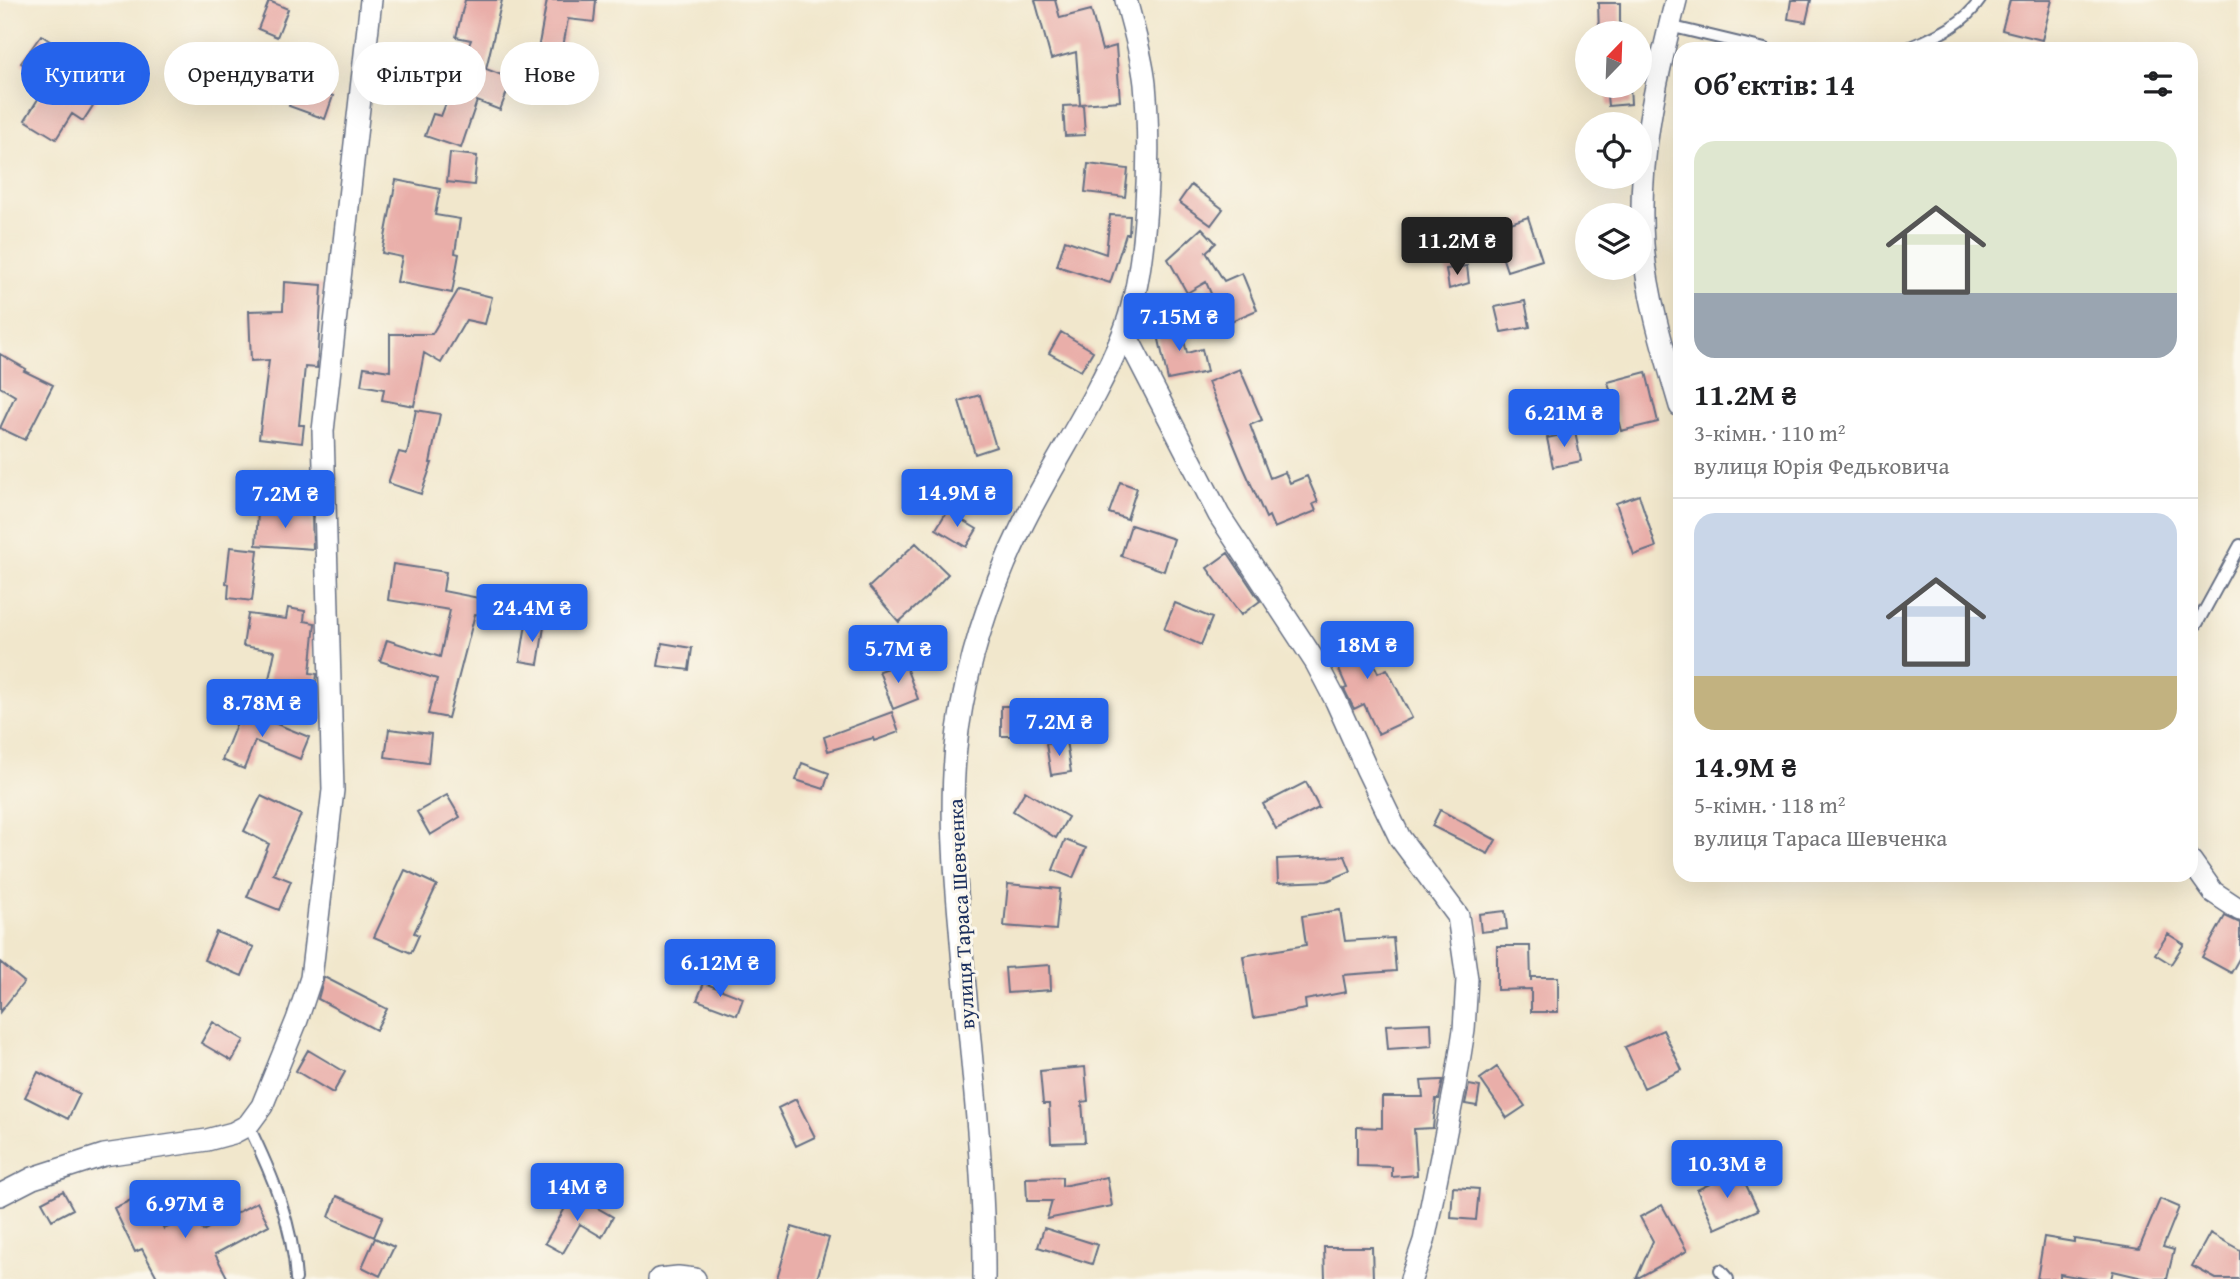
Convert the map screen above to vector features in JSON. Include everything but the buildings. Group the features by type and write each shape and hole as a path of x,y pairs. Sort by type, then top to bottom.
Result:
{"street":[{"path":"0,1195 33,1178 91,1159 220,1137 248,1125 262,1106 311,978 333,790 323,431 370,0"},
{"name":"вулиця Тараса Шевченка","path":"984,1279 979,1138 953,847 954,767 970,666 1000,575 1022,526 1108,367 1124,331 1133,300 1143,229 1147,137 1145,82 1126,0"},
{"path":"1673,378 1648,278 1643,244 1642,188 1646,142 1676,0"},
{"path":"1124,331 1219,515 1316,663 1400,838 1458,916 1467,979 1464,1030 1424,1241 1410,1279"},
{"path":"2198,871 2213,892 2240,911"},
{"path":"1424,1241 1427,1279"},
{"path":"659,1279 695,1279"}],"lane":[{"path":"1921,42 1953,27 1971,12 1980,0"},
{"path":"1669,26 1736,42"},
{"path":"2198,622 2240,545"},
{"path":"248,1125 277,1187 289,1231 296,1279"}]}
